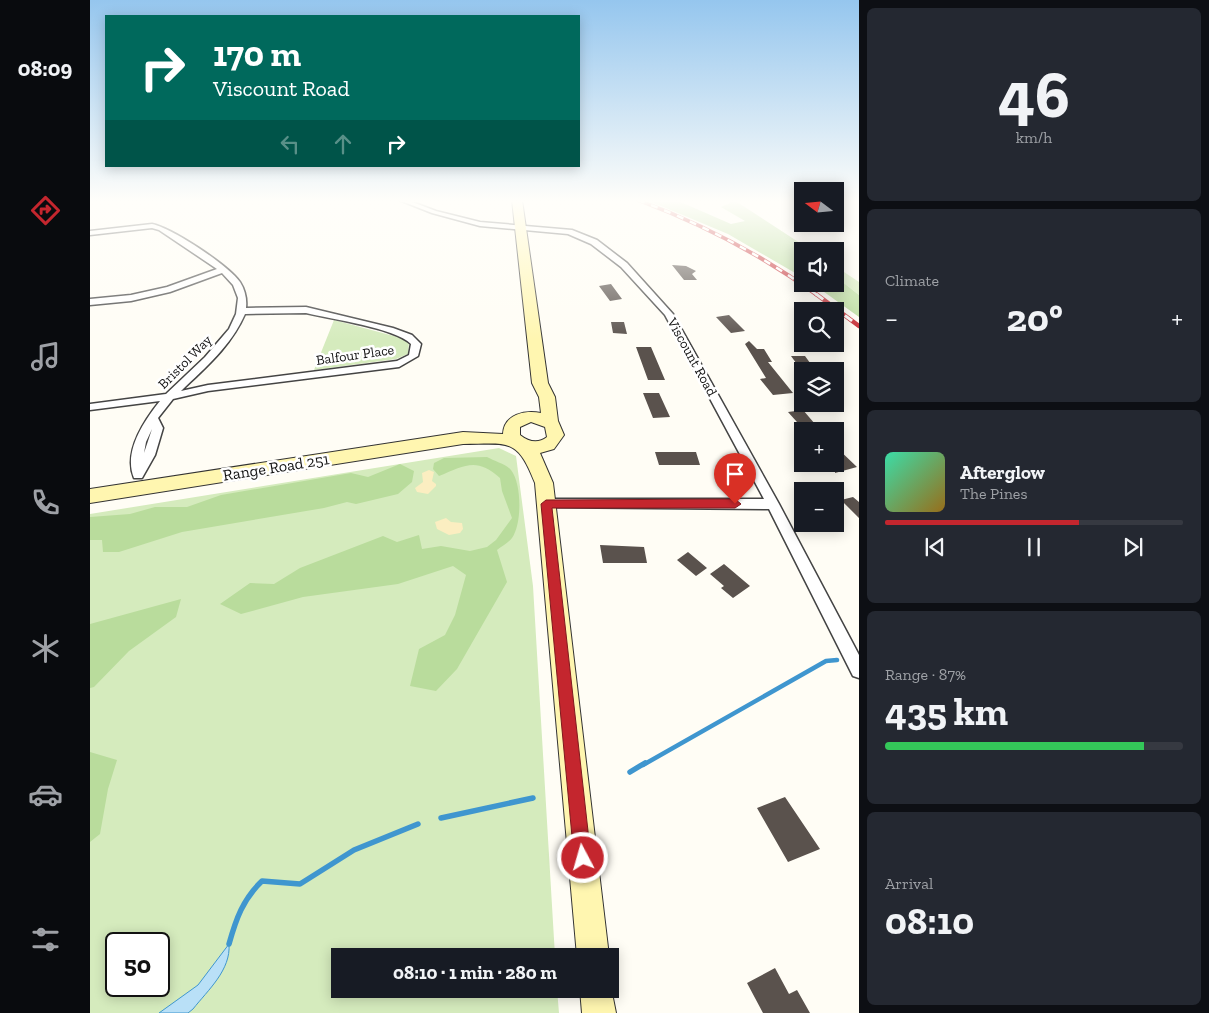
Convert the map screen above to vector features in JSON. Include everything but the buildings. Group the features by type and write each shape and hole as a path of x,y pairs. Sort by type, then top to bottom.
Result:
{"main road":[{"path":"523,247 540,383 547,397 550,422"},
{"path":"540,383 531,410 516,422 511,432 519,443 533,456 545,494"},
{"path":"516,422 531,417 545,419 550,422 556,431 546,454 545,494 592,948"},
{"name":"Range Road 251","path":"463,438 516,422"},
{"name":"Range Road 251","path":"90,496 137,481 463,438 494,438 519,443"},
{"path":"519,443 537,447 551,443"},
{"path":"597,998 598,1013"}],"street":[{"path":"189,247 237,283 243,296 242,311"},
{"name":"Viscount Road","path":"601,247 624,265 669,314 773,504 859,672"},
{"path":"90,302 131,298 170,289 222,270"},
{"name":"Balfour Place","path":"169,397 208,388 399,364 413,356 416,344 409,337 390,330 306,310 242,311"},
{"name":"Bristol Way","path":"137,481 149,455 158,428 154,420 169,397 227,341 242,311"},
{"path":"90,407 169,397"},
{"path":"545,494 773,504"}],"green space":[{"path":"751,247 794,247 794,272"},
{"path":"844,272 859,282 859,295 844,283"},
{"path":"844,283 859,295 859,317 844,306 844,302 838,302 824,292 844,292"},
{"path":"334,320 405,339 409,342 408,354 396,359 314,370"},
{"path":"499,448 516,456 533,586 555,948 331,948 331,998 558,998 559,1013 90,1013 90,514"},
{"path":"487,457 511,470 515,476 519,494 519,514 515,532 511,540 497,550 507,582 457,669 436,691 410,686 419,649 445,635 455,615 466,575 453,566 398,584 303,597 241,614 220,604 250,583 274,584 300,568 383,536 397,542 419,535 422,549 441,546 470,551 487,547 496,540 512,518 502,491 500,478 492,471 477,465 464,466 439,476 433,469 434,463 444,458"},
{"path":"400,464 414,471 412,482 398,494 356,504 347,502 324,508 182,532 119,552 103,552 102,540 90,540 90,517 130,514 155,507 187,507 221,495 351,473 368,477"},
{"path":"181,599 176,617 129,651 94,687 90,688 90,624"},
{"path":"90,752 117,760 108,789 100,834 90,842"}],"sand":[{"path":"429,470 434,472 432,481 436,486 428,494 417,492 415,488 423,482 422,473"},
{"path":"446,518 451,522 462,523 463,529 460,533 449,535 437,529 435,522"}],"water":[{"path":"229,944 229,953 222,971 212,987 193,1009 188,1013 159,1013 198,985"}],"waterway":[{"path":"643,765 826,661 837,660"},
{"path":"630,772 645,763"},
{"path":"441,818 533,798"},
{"path":"229,944 234,926 245,902 262,881 300,884 354,850 418,824"}],"railway":[{"path":"741,247 796,280 817,295"},
{"path":"816,294 859,326"}],"route":[{"path":"583,858 546,504 735,504"}]}
